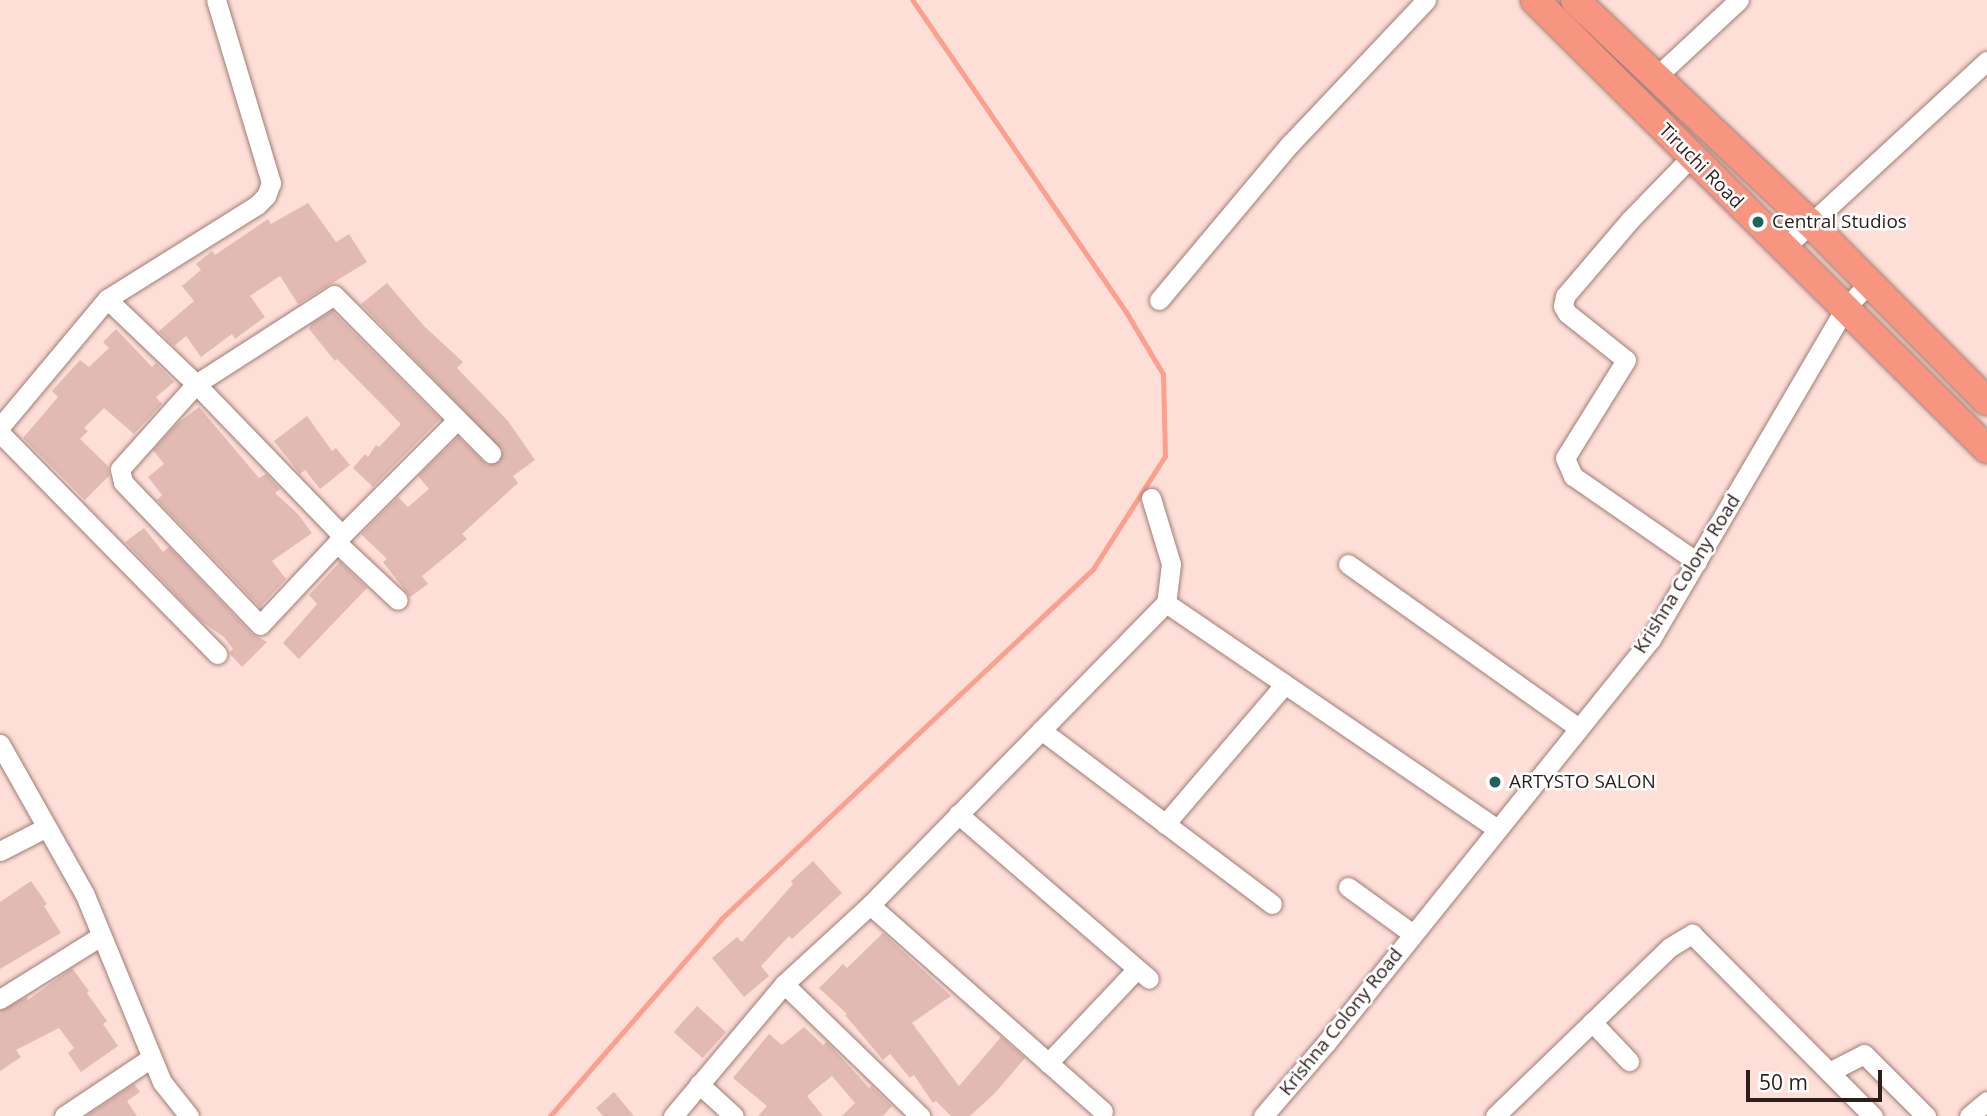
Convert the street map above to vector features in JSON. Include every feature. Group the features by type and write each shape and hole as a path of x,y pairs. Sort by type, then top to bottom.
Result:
{"highway":[{"name":"Tiruchi Road","path":"1535,0 1987,449"},
{"path":"1575,0 1809,222 1987,401"}],"street":[{"path":"0,427 107,299 257,205 265,196 271,183 216,0"},
{"path":"1159,300 1290,144 1426,0"},
{"path":"1656,78 1739,0"},
{"path":"1784,248 1809,222 1987,61"},
{"path":"1692,156 1630,220 1565,296 1563,306 1567,313 1626,360 1565,458 1573,476 1697,562"},
{"name":"Krishna Colony Road","path":"1263,1116 1651,639 1846,307 1870,282"},
{"path":"457,420 339,539 260,625 122,482 120,469 196,384 334,295 491,453"},
{"path":"107,299 196,384 398,600"},
{"path":"0,433 217,654"},
{"path":"673,1116 784,984 870,905 1166,603 1171,565 1151,498"},
{"path":"1348,564 1579,728"},
{"path":"1166,603 1497,829"},
{"path":"1165,824 1285,684"},
{"path":"1041,730 1272,904"},
{"path":"0,744 85,895 162,1082 189,1116"},
{"path":"958,814 1143,974 1048,1063"},
{"path":"0,851 45,828"},
{"path":"1348,887 1413,934"},
{"path":"870,905 1103,1111"},
{"path":"1495,1116 1670,947 1692,934 1873,1116"},
{"path":"0,999 101,936"},
{"path":"784,984 920,1116"},
{"path":"1592,1022 1629,1061"},
{"path":"1829,1072 1864,1054 1926,1116"},
{"path":"64,1116 152,1058"},
{"path":"699,1084 734,1116"},
{"path":"1969,1116 1987,1101"}],"building":[{"path":"308,203 336,242 349,234 367,262 298,304 280,276 250,296 265,317 235,339 232,334 201,357 186,336 174,346 159,331 194,301 182,286 201,270 196,264 212,251 215,255 268,219 271,224"},
{"path":"387,283 424,326 463,362 457,368 508,421 535,460 513,476 518,483 462,534 467,539 422,576 428,584 410,597 383,562 387,559 361,534 398,497 408,507 429,489 418,476 458,437 487,465 499,462 503,451 361,304"},
{"path":"332,311 440,419 373,487 353,468 365,454 368,457 376,445 379,447 401,424 337,359 335,361 309,329 311,324"},
{"path":"116,329 152,367 156,363 174,382 156,397 162,404 134,434 104,408 84,428 88,431 80,439 108,466 109,476 85,500 23,438 58,397 52,391 80,360 89,367 109,348 103,342"},
{"path":"199,407 259,478 266,474 280,489 275,493 298,514 312,533 272,561 286,579 260,607 157,500 162,495 148,477 164,464 153,450 178,423"},
{"path":"307,416 332,451 336,448 350,465 320,489 305,470 300,474 274,441"},
{"path":"144,528 163,552 169,547 251,633 267,642 242,667 229,653 233,649 224,637 201,621 125,542"},
{"path":"340,562 367,588 299,659 283,643 317,604 309,595"},
{"path":"813,861 842,893 792,939 789,936 761,966 769,976 744,997 712,958 737,937 742,942 793,884 791,881"},
{"path":"31,881 47,904 44,906 61,933 0,969 0,902"},
{"path":"883,933 951,996 912,1023 959,1086 1001,1037 1025,1058 995,1093 970,1116 951,1116 936,1101 933,1103 914,1075 910,1078 890,1054 883,1060 845,1015 847,1014 819,988 843,964 847,968"},
{"path":"72,968 107,1021 103,1024 118,1046 81,1072 68,1053 74,1048 59,1028 16,1050 21,1057 0,1071 0,1011 26,997 28,1000"},
{"path":"697,1006 726,1032 703,1058 674,1032"},
{"path":"804,1027 823,1045 827,1042 869,1088 871,1086 892,1106 883,1116 842,1116 855,1103 832,1076 807,1096 823,1116 758,1116 767,1106 733,1078 769,1034 782,1045"},
{"path":"134,1084 140,1092 127,1101 137,1116 86,1116"},
{"path":"614,1092 634,1116 603,1116 596,1108"}],"waterway":[{"path":"550,1116 721,919 1093,569 1165,456 1163,374 1126,312 912,0"}],"place":[{"name":"Central Studios","path":"1758,222"},
{"name":"ARTYSTO SALON","path":"1495,782"}]}
